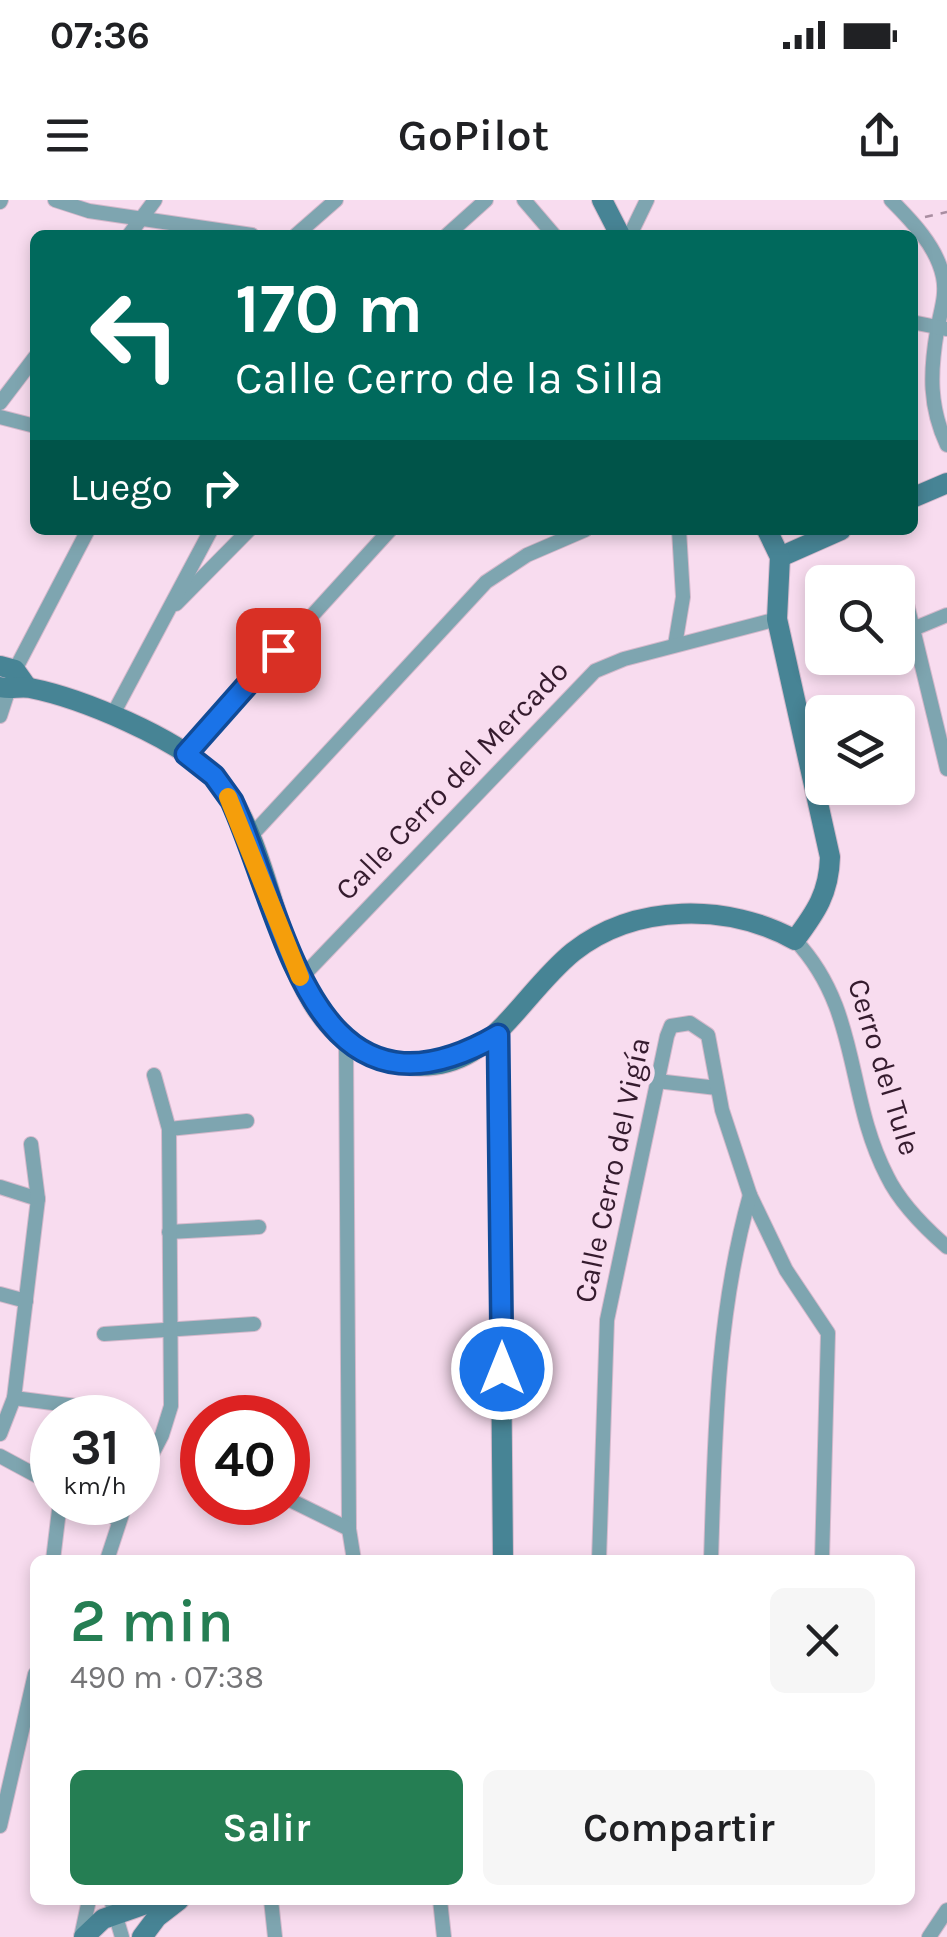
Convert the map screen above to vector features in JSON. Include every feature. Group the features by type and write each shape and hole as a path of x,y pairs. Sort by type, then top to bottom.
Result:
{"street":[{"path":"55,200 88,211 220,230"},
{"path":"133,230 156,200"},
{"path":"302,230 336,200"},
{"path":"453,230 486,200"},
{"path":"524,200 550,230"},
{"path":"602,200 617,230"},
{"path":"632,230 647,200"},
{"path":"891,200 917,230"},
{"path":"918,231 934,251 943,274 942,328 932,404 947,446"},
{"path":"0,403 30,364"},
{"path":"0,416 30,425"},
{"path":"918,495 947,483"},
{"path":"0,716 10,680 85,535"},
{"path":"112,716 209,535"},
{"path":"168,611 243,535"},
{"path":"186,754 385,535"},
{"path":"248,838 478,589 527,555 573,535"},
{"path":"675,645 683,597 679,535"},
{"path":"769,535 780,557 777,619 830,858 830,880 820,906 795,940"},
{"path":"780,557 829,535"},
{"path":"915,628 947,616"},
{"name":"Calle Cerro del Mercado","path":"301,978 595,671 675,645 777,619"},
{"path":"915,637 947,769"},
{"path":"10,680 112,716 186,754 214,776 248,838 301,978 326,1022 346,1042 349,1530 353,1555"},
{"name":"Cerro del Tule","path":"346,1042 389,1062 426,1066 460,1058 498,1035 573,952 619,927 646,918 699,913 740,916 795,940 820,967 836,999 872,1140 887,1178 947,1247"},
{"name":"Calle Cerro del Vigía","path":"598,1555 607,1320 671,1026 690,1022 708,1035 717,1088 750,1196 786,1270 828,1334 822,1555"},
{"path":"498,1035 503,1555"},
{"path":"154,1074 169,1129 172,1329 167,1422 160,1436"},
{"path":"657,1082 717,1088"},
{"path":"169,1129 246,1120"},
{"path":"0,1434 14,1398 38,1198 31,1144"},
{"path":"0,1187 38,1198"},
{"path":"710,1555 720,1347 730,1269 750,1196"},
{"path":"170,1232 260,1227"},
{"path":"0,1294 26,1300"},
{"path":"104,1334 254,1324"},
{"path":"14,1398 30,1400"},
{"path":"0,1456 30,1472"},
{"path":"310,1510 349,1530"},
{"path":"54,1555 57,1525"},
{"path":"108,1555 116,1525"},
{"path":"0,1826 30,1696"},
{"path":"82,1937 88,1905"},
{"path":"142,1937 173,1905"},
{"path":"272,1905 276,1937"},
{"path":"441,1905 444,1937"},
{"path":"82,1937 113,1907 122,1937"},
{"path":"929,1937 947,1910"}],"path":[{"path":"909,220 947,212"}],"slow traffic":[{"path":"228,797 248,838 300,977"}],"route":[{"path":"278,650 186,754 214,776 232,801 301,978 338,1035 368,1055 426,1066 460,1058 498,1035 502,1369"}]}
